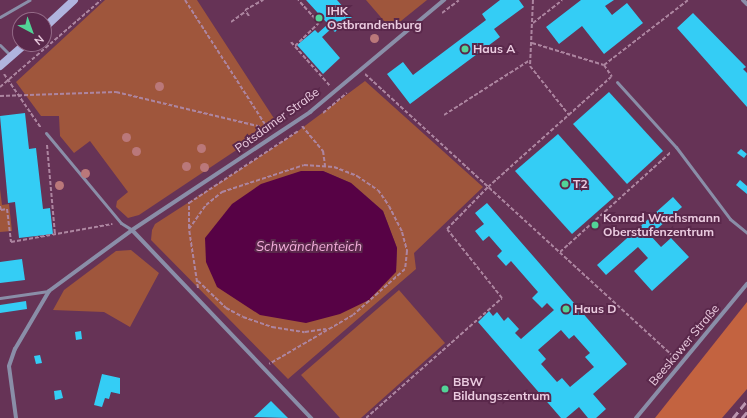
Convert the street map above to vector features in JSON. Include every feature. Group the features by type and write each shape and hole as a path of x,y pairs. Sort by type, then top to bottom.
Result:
{"street":[{"path":"52,21 74,0"},
{"name":"Potsdamer Straße","path":"16,418 9,366 15,350 49,291 132,230 299,119 359,68 444,0"},
{"path":"743,0 747,4"},
{"path":"0,67 16,52"},
{"path":"132,230 311,418"},
{"name":"Beeskower Straße","path":"636,418 747,284"}],"lane":[{"path":"0,17 30,0"},
{"path":"0,45 11,56"},
{"path":"617,82 676,147 730,218 747,233"},
{"path":"46,133 121,223 132,230"},
{"path":"0,298 49,291"}],"path":[{"path":"0,87 101,0"},
{"path":"185,0 268,128"},
{"path":"231,22 263,0"},
{"path":"295,46 319,23 298,0"},
{"path":"533,0 530,66 569,115"},
{"path":"533,23 562,0"},
{"path":"604,65 688,0"},
{"path":"246,12 250,16"},
{"path":"291,42 334,90"},
{"path":"532,43 604,65 617,82"},
{"path":"444,115 530,60"},
{"path":"0,67 8,81 46,133 55,235"},
{"path":"359,68 681,364"},
{"path":"366,418 502,298 447,229 488,187 612,76"},
{"path":"0,96 116,92 280,132"},
{"path":"299,119 323,151 325,166"},
{"path":"560,252 676,147"},
{"path":"189,229 206,205 222,192 304,165 325,166 357,176 378,190 389,206 407,251 405,269 353,315 263,368"},
{"path":"189,192 189,229 200,302"},
{"path":"0,206 0,210 7,210 11,242 121,223"},
{"path":"197,281 226,308 243,317 272,327 305,332 328,329"}],"shaded area":[{"path":"105,0 197,0 277,123 139,215 128,218 116,207 117,201 128,192 90,141 74,153 60,136 59,116 41,116 16,82 49,52 52,52 52,49"},
{"path":"366,0 427,0 391,29"},
{"path":"365,81 483,187 414,253 416,269 288,379 151,240 152,230 155,224 290,137","holes":["301,171 323,171 351,183 383,211 397,248 396,272"]},
{"path":"0,189 2,205 9,204 12,231 0,232"},
{"path":"131,250 159,273 130,327 104,312 53,310 64,290 116,251"},
{"path":"399,290 445,343 361,418 340,418 301,375"},
{"path":"747,302 747,389 722,418 655,418"}],"water":[{"name":"Schwänchenteich","path":"301,171 323,171 351,183 383,211 397,248 396,272 369,300 340,314 306,323 260,315 217,287 206,262 205,238 232,204 261,184"}],"building":[{"path":"306,0 337,0 352,17 335,32 331,29 322,37 340,58 323,74 297,45 315,30 318,33 328,24"},
{"name":"Haus A","path":"500,0 519,0 524,7 494,29 500,37 410,104 387,74 403,62 413,75 486,20 482,14"},
{"path":"581,0 614,0 605,6 612,15 627,3 643,23 604,54 582,26 559,44 546,27"},
{"path":"693,13 746,67 743,69 747,73 747,107 677,28"},
{"path":"609,92 663,151 627,184 573,124"},
{"path":"25,113 29,149 36,148 43,209 50,208 53,234 19,238 15,202 8,203 0,116"},
{"name":"T2","path":"558,134 614,197 572,234 515,171"},
{"path":"741,149 747,154 744,158 737,153"},
{"path":"740,180 747,186 747,194 736,185"},
{"path":"673,197 682,207 650,235 661,247 671,238 689,257 652,291 634,271 648,258 638,247 606,275 597,265"},
{"name":"Haus D","path":"487,203 627,364 593,394 606,409 596,418 588,418 579,407 566,418 561,418 478,322 489,311 493,316 497,312 504,321 508,317 519,329 515,333 521,339 554,310 547,303 542,308 532,298 538,292 511,261 506,266 497,256 502,251 489,236 483,241 475,231 484,224 475,213","holes":["561,330 569,339 574,335 590,353 585,357 594,367 570,387 562,378 557,382 541,364 546,359 538,350"]},
{"path":"22,259 25,280 0,283 0,262"},
{"path":"26,301 27,309 0,313 0,305"},
{"path":"81,331 82,339 76,340 75,332"},
{"path":"40,355 42,363 36,364 34,356"},
{"path":"102,374 120,378 120,394 111,392 109,399 105,398 102,407 94,405"},
{"path":"61,390 63,398 55,400 54,391"},
{"path":"271,401 288,418 254,417"}],"railway":[{"path":"733,418 747,401"},
{"path":"742,418 747,412"}],"place":[{"name":"IHK Ostbrandenburg","path":"319,18"},
{"name":"Haus A","path":"465,49"},
{"name":"T2","path":"565,184"},
{"name":"Konrad Wachsmann Oberstufenzentrum","path":"595,225"},
{"name":"Haus D","path":"566,309"},
{"name":"BBW Bildungszentrum","path":"445,389"}]}
